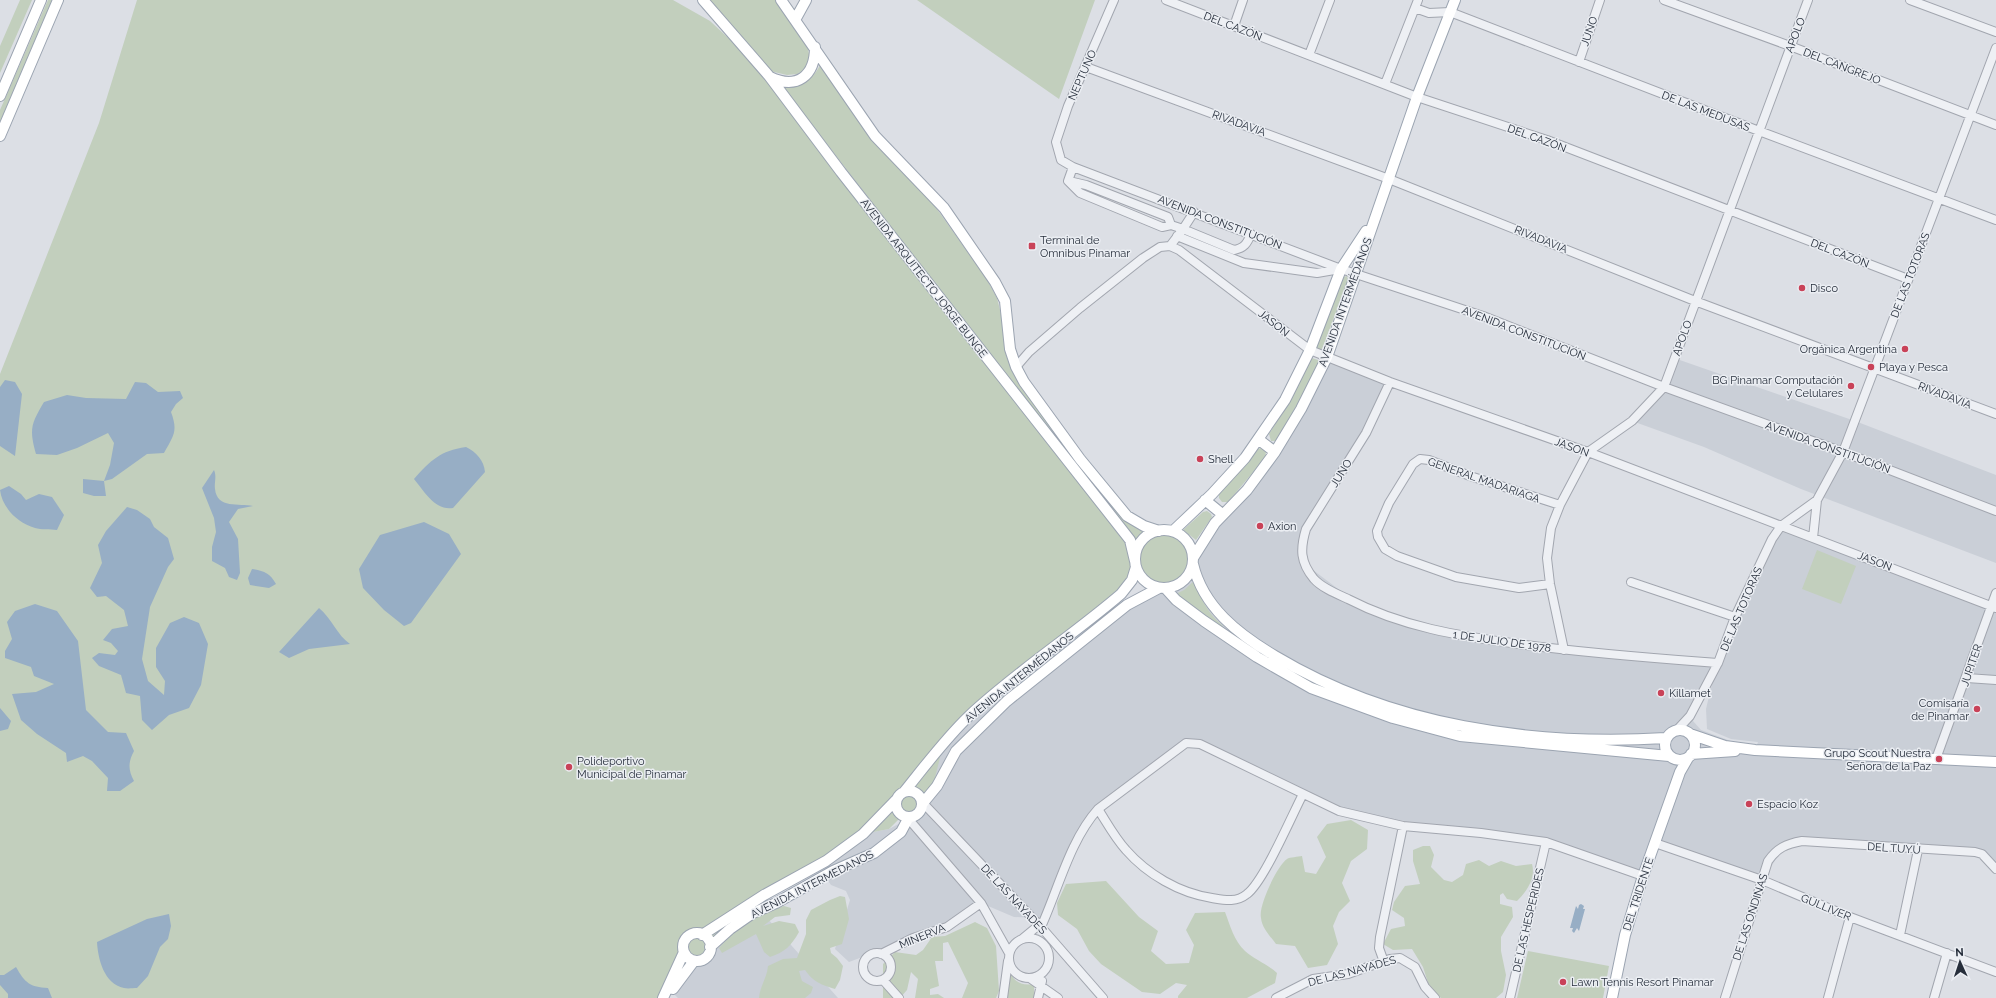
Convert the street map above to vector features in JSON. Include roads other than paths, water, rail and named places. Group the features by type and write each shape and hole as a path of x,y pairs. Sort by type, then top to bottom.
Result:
{"main road":[{"path":"0,96 42,0"},
{"path":"0,136 58,0"},
{"name":"AVENIDA ARQUITECTO JORGE BUNGE","path":"704,0 769,76 841,172 1130,540 1136,564"},
{"path":"781,0 875,136 944,208 995,282 1004,301 1010,348 1016,367 1024,382 1080,459 1127,516 1144,526 1159,531 1173,532 1181,535 1192,550 1193,561 1206,597 1218,613 1240,633 1305,674 1346,693 1399,710 1470,728 1515,735 1579,740 1666,738"},
{"path":"795,20 806,0"},
{"name":"AVENIDA INTERMÉDANOS","path":"1193,561 1215,523 1246,490 1275,452 1301,409 1327,357 1417,96 1455,0"},
{"path":"769,76 781,82 796,82 808,74 815,62 815,48"},
{"name":"AVENIDA INTERMÉDANOS","path":"1173,532 1244,458 1285,400 1310,350 1341,269 1373,221"},
{"path":"1258,439 1275,452"},
{"path":"1205,500 1222,514"},
{"path":"1159,531 1151,534 1139,545 1136,564 1144,581 1162,588 1204,621 1257,657 1311,688 1393,718 1460,736 1671,757 1680,760 1690,756 1755,750"},
{"path":"896,800 899,813 909,817 920,812 923,803 937,786 956,751 1007,701 1127,605 1162,588 1176,586 1184,581 1190,573 1193,561"},
{"name":"AVENIDA INTERMÉDANOS","path":"904,792 944,741 970,716 998,691 1121,594 1132,580 1136,564"},
{"path":"1671,757 1665,747 1666,738 1673,731 1677,730 1725,746 1755,750 1996,762"},
{"path":"1690,734 1695,746 1690,756"},
{"name":"DEL TRIDENTE","path":"1612,998 1625,934 1643,876 1680,772 1690,756"},
{"name":"DEL TRIDENTE","path":"1671,757 1675,773 1673,791"},
{"path":"702,935 764,895 826,861 863,834 904,792 915,792 920,796 923,803"},
{"name":"AVENIDA INTERMEDANOS","path":"710,947 730,929 753,913 776,903 833,871 874,853 900,832 909,817"},
{"path":"697,934 702,935 709,941 710,947 708,956 704,959 694,961 688,958 684,952 683,946 688,937 697,934"},
{"path":"663,998 684,952"},
{"path":"668,998 683,974 694,961"}],"street":[{"name":"NEPTUNO","path":"1057,152 1056,142 1066,113 1114,0"},
{"name":"DEL CAZÓN","path":"1166,0 1417,96 1546,140 1908,279"},
{"path":"1234,26 1243,0"},
{"path":"1309,55 1330,0"},
{"name":"JUNO","path":"1578,62 1600,0"},
{"name":"DEL CANGREJO","path":"1664,0 1790,46 1996,125"},
{"name":"APOLO","path":"1564,650 1550,584 1547,558 1548,540 1560,505 1588,452 1632,421 1664,387 1808,0"},
{"path":"1910,0 1996,32"},
{"path":"1385,84 1416,4"},
{"name":"DE LAS MEDUSAS","path":"1416,4 1429,13 1450,12 1759,131 1996,220"},
{"name":"DE LAS TOTORAS","path":"1813,538 1817,500 1843,452 1876,369 1908,279 1996,48"},
{"name":"RIVADAVIA","path":"1086,67 1389,179 1695,301 1996,414"},
{"name":"AVENIDA CONSTITUCIÓN","path":"1057,152 1061,160 1073,167 1341,269 1483,316 1664,387 1843,452 1996,511"},
{"path":"1073,167 1068,181 1080,194 1162,227 1171,225 1234,250 1241,249 1246,245 1251,234"},
{"path":"1016,367 1029,352 1080,308 1143,258 1160,247 1170,246 1194,212"},
{"path":"1177,236 1244,263 1317,273 1341,269"},
{"name":"JASON","path":"1170,246 1179,250 1310,350 1390,382 1588,452 1993,607"},
{"name":"JUNO","path":"1304,564 1301,545 1306,529 1366,433 1390,382"},
{"name":"GENERAL MADARIAGA","path":"1550,584 1519,588 1456,577 1391,553 1385,549 1378,537 1378,531 1390,503 1413,464 1420,459 1429,460 1470,476 1560,505"},
{"name":"DE LAS TOTORAS","path":"1677,730 1690,716 1718,663 1735,617 1772,539 1781,526 1817,500"},
{"name":"1 DE JULIO DE 1978","path":"1304,564 1315,580 1331,591 1362,607 1403,622 1467,637 1564,650 1718,663"},
{"path":"1631,582 1735,617"},
{"name":"JUPITER","path":"1936,759 1993,607 1996,593"},
{"path":"1967,678 1996,680"},
{"path":"1003,998 1009,957 1013,945 1041,927 1082,831 1098,809 1186,743 1200,744 1339,811 1403,826 1482,833 1546,842 1643,876"},
{"path":"1098,809 1125,849 1139,864 1158,877 1195,896 1233,900 1247,894 1258,882 1303,794"},
{"name":"DE LAS NAYADES","path":"923,803 1041,927 1103,998"},
{"path":"909,817 912,823 981,903 1009,957 1012,971 1026,979 1032,979 1044,972"},
{"path":"1384,962 1379,948 1380,937 1403,826"},
{"name":"DEL TUYÚ","path":"1786,844 1802,841 1918,850 1975,852 1982,854 1996,869"},
{"name":"DE LAS HESPERIDES","path":"1510,998 1546,842"},
{"name":"GULLIVER","path":"1655,843 1762,880 1850,917 1996,972"},
{"name":"DE LAS ONDINAS","path":"1725,998 1768,861 1774,852 1786,844"},
{"path":"1900,935 1918,850"},
{"name":"MINERVA","path":"881,954 913,938 947,927 981,903"},
{"path":"1828,998 1850,917"},
{"path":"1038,998 1044,972 1049,963 1048,952 1041,927"},
{"path":"1022,939 1027,938 1038,940 1046,947"},
{"path":"1934,998 1947,953"},
{"path":"883,980 889,973 890,964 885,956 881,954 872,954 868,956 863,964 864,973 870,979 883,980 900,998"},
{"name":"DE LAS NAYADES","path":"1276,998 1313,979 1348,974 1390,959 1400,958 1415,967 1425,987 1434,998"},
{"path":"1032,979 1058,998"}],"water":[{"path":"5,380 15,382 22,394 15,456 0,446 0,387"},
{"path":"135,382 146,383 158,392 180,391 183,398 176,404 171,412 174,424 174,433 164,453 147,454 112,479 104,481 110,465 114,443 108,433 77,448 57,455 36,454 32,438 32,427 44,402 67,395 86,398 126,399"},
{"path":"466,447 479,457 485,472 453,508 441,506 430,499 414,479 437,457 449,451"},
{"path":"214,470 215,489 220,500 230,504 253,506 238,509 229,522 238,539 240,573 237,580 229,577 225,568 212,561 212,547 216,532 214,518 202,488"},
{"path":"83,479 104,481 106,496 94,496 83,493"},
{"path":"9,486 21,494 26,500 39,494 52,497 64,515 57,530 40,529 28,526 12,514 1,496 0,490"},
{"path":"127,507 137,510 150,519 154,527 168,538 174,559 168,567 150,607 142,659 148,681 164,695 165,681 156,667 156,648 170,623 184,617 199,623 208,644 201,685 189,708 169,715 152,730 142,720 140,696 126,693 121,675 99,666 92,658 99,653 115,655 118,651 111,643 103,640 112,629 128,626 124,610 106,596 97,597 90,588 102,563 98,545 106,531"},
{"path":"424,522 449,534 461,554 411,623 404,626 384,610 363,588 359,569 380,535"},
{"path":"252,569 266,573 276,584 269,588 250,585 248,578"},
{"path":"35,604 57,611 78,641 86,710 108,732 126,733 134,751 130,766 134,781 120,791 107,791 108,778 92,761 83,756 67,762 66,753 37,734 21,720 12,694 36,692 54,684 34,676 31,667 5,658 5,651 12,639 7,622 15,611"},
{"path":"319,608 350,644 309,649 289,658 279,652"},
{"path":"0,708 11,721 8,729 0,731"},
{"path":"1581,904 1584,906 1583,909 1585,909 1579,931 1577,928 1574,933 1572,931 1573,928 1570,928 1576,906 1578,909 1579,905"},
{"path":"169,914 171,926 168,939 160,947 148,976 137,988 124,988 111,982 103,970 97,942 147,919"},
{"path":"16,967 22,977 32,985 48,988 52,998 8,998 8,994 0,985 0,975 4,975"}],"place":[{"name":"Terminal de Omnibus Pinamar","path":"1032,246"},
{"name":"Disco","path":"1802,288"},
{"name":"Orgánica Argentina","path":"1905,349"},
{"name":"Playa y Pesca","path":"1871,367"},
{"name":"BG Pinamar Computación y Celulares","path":"1851,386"},
{"name":"Shell","path":"1200,459"},
{"name":"Axion","path":"1260,526"},
{"name":"Killamet","path":"1661,693"},
{"name":"Comisaría de Pinamar","path":"1977,709"},
{"name":"Grupo Scout Nuestra Señora de la Paz","path":"1939,759"},
{"name":"Polideportivo Municipal de Pinamar","path":"569,767"},
{"name":"Espacio Koz","path":"1749,804"},
{"name":"Lawn Tennis Resort Pinamar","path":"1563,982"}]}
